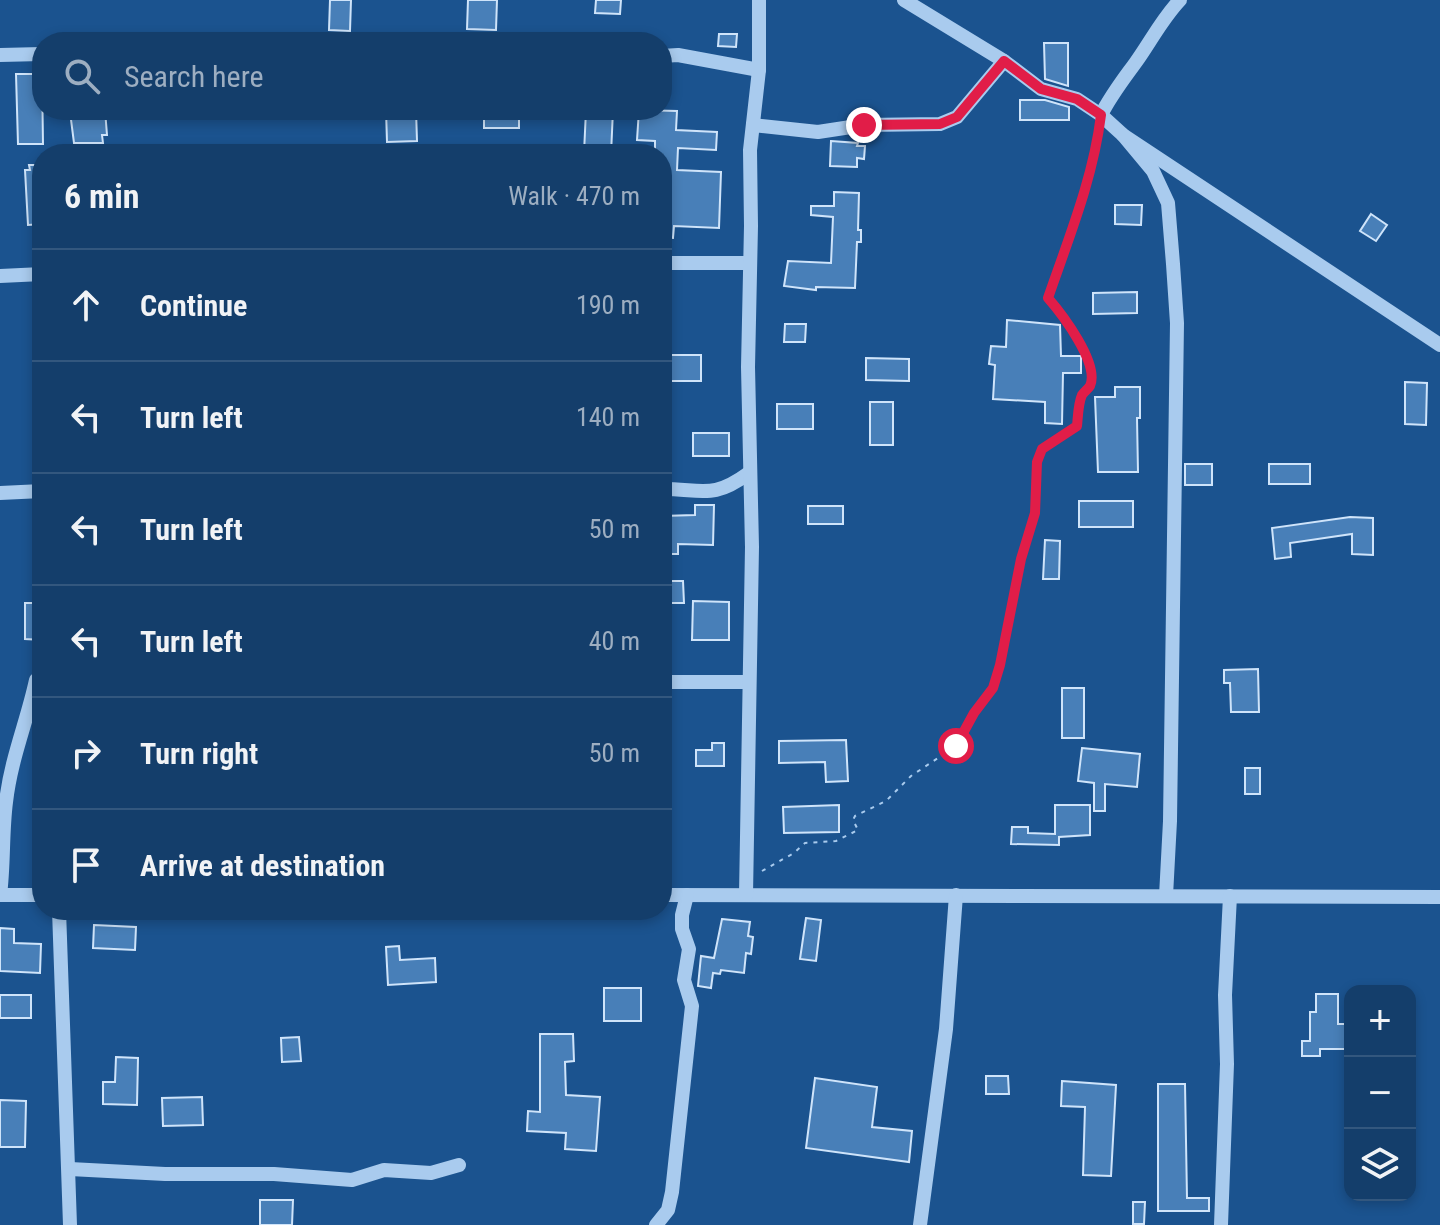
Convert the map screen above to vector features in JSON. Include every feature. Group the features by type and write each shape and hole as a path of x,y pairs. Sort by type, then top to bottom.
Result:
{"street":[{"path":"746,895 752,547 749,473 750,150 759,70 759,0"},
{"path":"904,0 1004,61 1041,89 1077,99 1101,115 1123,135 1153,171 1168,203 1177,323 1170,821 1166,896"},
{"path":"1101,115 1119,82 1180,0"},
{"path":"0,55 32,54"},
{"path":"672,55 759,70"},
{"path":"753,125 818,132 864,125 940,124 957,117 1004,61"},
{"path":"1123,135 1440,345"},
{"path":"672,263 750,263"},
{"path":"0,276 32,274"},
{"path":"672,490 713,493 725,490 749,473"},
{"path":"0,493 32,491"},
{"path":"672,682 748,682"},
{"path":"32,698 16,744 6,800 0,895 32,895"},
{"path":"672,895 1440,897"},
{"path":"656,1225 668,1210 672,1192 692,1006 684,980 689,949 682,929 682,915 687,895"},
{"path":"920,1225 943,1057 956,895"},
{"path":"1221,1225 1230,896"},
{"path":"59,920 70,1225"},
{"path":"70,1169 165,1174 274,1174 352,1180 384,1170 431,1173 459,1165"}],"path":[{"path":"747,879 794,853 805,843 836,841 858,830 853,820 855,816 886,801 911,776 956,746 974,713 993,688 1021,559 1035,513 1037,462 1042,449 1077,426 1081,397 1090,385 1091,373 1083,351 1066,320 1048,298 1086,189 1101,115"}],"building":[{"path":"330,0 351,0 350,31 329,30"},
{"path":"468,0 497,0 496,30 467,29"},
{"path":"596,0 621,0 620,14 595,13"},
{"path":"719,34 737,34 736,47 718,46"},
{"path":"1044,43 1068,43 1068,86 1045,79"},
{"path":"16,74 32,74 32,120 43,120 43,144 18,144"},
{"path":"1020,100 1045,100 1069,107 1069,120 1020,120"},
{"path":"672,111 677,111 676,130 717,132 716,150 678,148 677,170 721,172 719,228 674,226 672,238 672,144 637,140 638,120 672,120"},
{"path":"71,120 106,120 107,135 102,135 103,143 74,143"},
{"path":"386,120 416,120 417,141 387,142"},
{"path":"484,120 519,120 519,128 484,128"},
{"path":"586,120 613,120 611,144 584,144"},
{"path":"831,141 865,146 864,159 857,158 857,167 830,166"},
{"path":"29,165 32,165 32,225 28,225 25,170 30,170"},
{"path":"834,192 859,193 858,230 861,230 861,242 857,242 855,288 816,287 816,290 784,286 788,261 831,263 833,217 811,215 811,206 834,206"},
{"path":"1115,205 1142,205 1141,225 1115,224"},
{"path":"1371,214 1387,225 1376,241 1360,231"},
{"path":"1137,292 1137,313 1093,314 1093,293"},
{"path":"1007,320 1060,325 1061,356 1081,356 1081,373 1063,373 1062,424 1045,423 1045,402 993,399 995,365 989,364 991,346 1006,347"},
{"path":"785,324 806,324 805,342 784,342"},
{"path":"672,355 701,355 701,381 672,381"},
{"path":"866,358 909,359 909,381 866,380"},
{"path":"1405,382 1427,383 1426,425 1405,424"},
{"path":"1115,387 1140,387 1138,472 1098,472 1095,397 1115,397"},
{"path":"870,402 893,402 893,445 870,445"},
{"path":"777,404 813,404 813,429 777,429"},
{"path":"693,433 729,433 729,456 693,456"},
{"path":"1185,464 1212,464 1212,485 1185,485"},
{"path":"1269,464 1310,464 1310,484 1269,484"},
{"path":"1079,501 1133,501 1133,527 1079,527"},
{"path":"695,505 714,505 713,545 678,544 678,554 672,554 672,516 695,515"},
{"path":"808,506 843,506 843,524 808,524"},
{"path":"1350,517 1373,518 1373,555 1352,554 1352,534 1290,543 1291,557 1275,559 1272,528"},
{"path":"1045,540 1060,541 1059,579 1043,579"},
{"path":"672,581 683,581 684,603 672,603"},
{"path":"693,601 729,602 729,640 692,640"},
{"path":"25,603 32,603 32,639 25,639"},
{"path":"1258,669 1259,712 1231,712 1230,683 1224,683 1224,670"},
{"path":"1062,688 1084,688 1084,738 1062,738"},
{"path":"846,740 848,781 826,782 825,762 779,763 779,741"},
{"path":"712,743 724,743 724,766 696,766 696,750 712,750"},
{"path":"1082,748 1140,754 1137,787 1105,784 1105,811 1094,811 1094,783 1078,781"},
{"path":"1245,768 1260,768 1260,794 1245,794"},
{"path":"839,805 839,832 784,833 783,807"},
{"path":"1055,805 1090,805 1090,835 1059,837 1059,845 1011,844 1012,827 1028,827 1028,833 1055,834"},
{"path":"806,918 821,920 816,961 800,959"},
{"path":"722,919 750,922 748,936 753,937 751,954 746,953 744,973 721,970 720,974 713,973 711,988 698,986 701,956 714,958"},
{"path":"94,925 136,927 135,950 93,948"},
{"path":"0,928 14,929 14,943 41,944 40,973 0,971"},
{"path":"399,946 400,960 435,958 436,982 388,985 386,947"},
{"path":"604,988 641,988 641,1021 604,1021"},
{"path":"1316,994 1338,994 1338,1024 1344,1024 1344,1049 1320,1049 1320,1056 1302,1056 1302,1041 1310,1041 1310,1012 1316,1012"},
{"path":"0,995 31,995 31,1018 0,1018"},
{"path":"540,1034 573,1034 574,1061 565,1062 566,1095 600,1097 596,1151 565,1149 566,1133 527,1131 528,1111 540,1112"},
{"path":"299,1037 301,1061 282,1062 281,1038"},
{"path":"116,1057 138,1058 137,1105 103,1104 103,1082 115,1082"},
{"path":"986,1076 1008,1076 1009,1094 986,1094"},
{"path":"815,1078 877,1087 872,1127 912,1131 909,1162 806,1148"},
{"path":"1062,1081 1116,1085 1111,1176 1083,1175 1085,1107 1061,1106"},
{"path":"1158,1084 1185,1084 1187,1198 1209,1198 1209,1211 1158,1211"},
{"path":"202,1097 203,1125 163,1126 162,1098"},
{"path":"0,1100 26,1101 25,1147 0,1147"},
{"path":"260,1200 293,1200 292,1225 260,1225"},
{"path":"1133,1202 1145,1202 1144,1224 1133,1224"}],"route":[{"path":"864,125 940,124 957,117 1004,61 1041,89 1077,99 1101,115 1086,189 1048,298 1066,320 1083,351 1091,373 1090,385 1081,397 1077,426 1042,449 1037,462 1035,513 1021,559 1000,665 993,688 974,713 956,746"}]}
